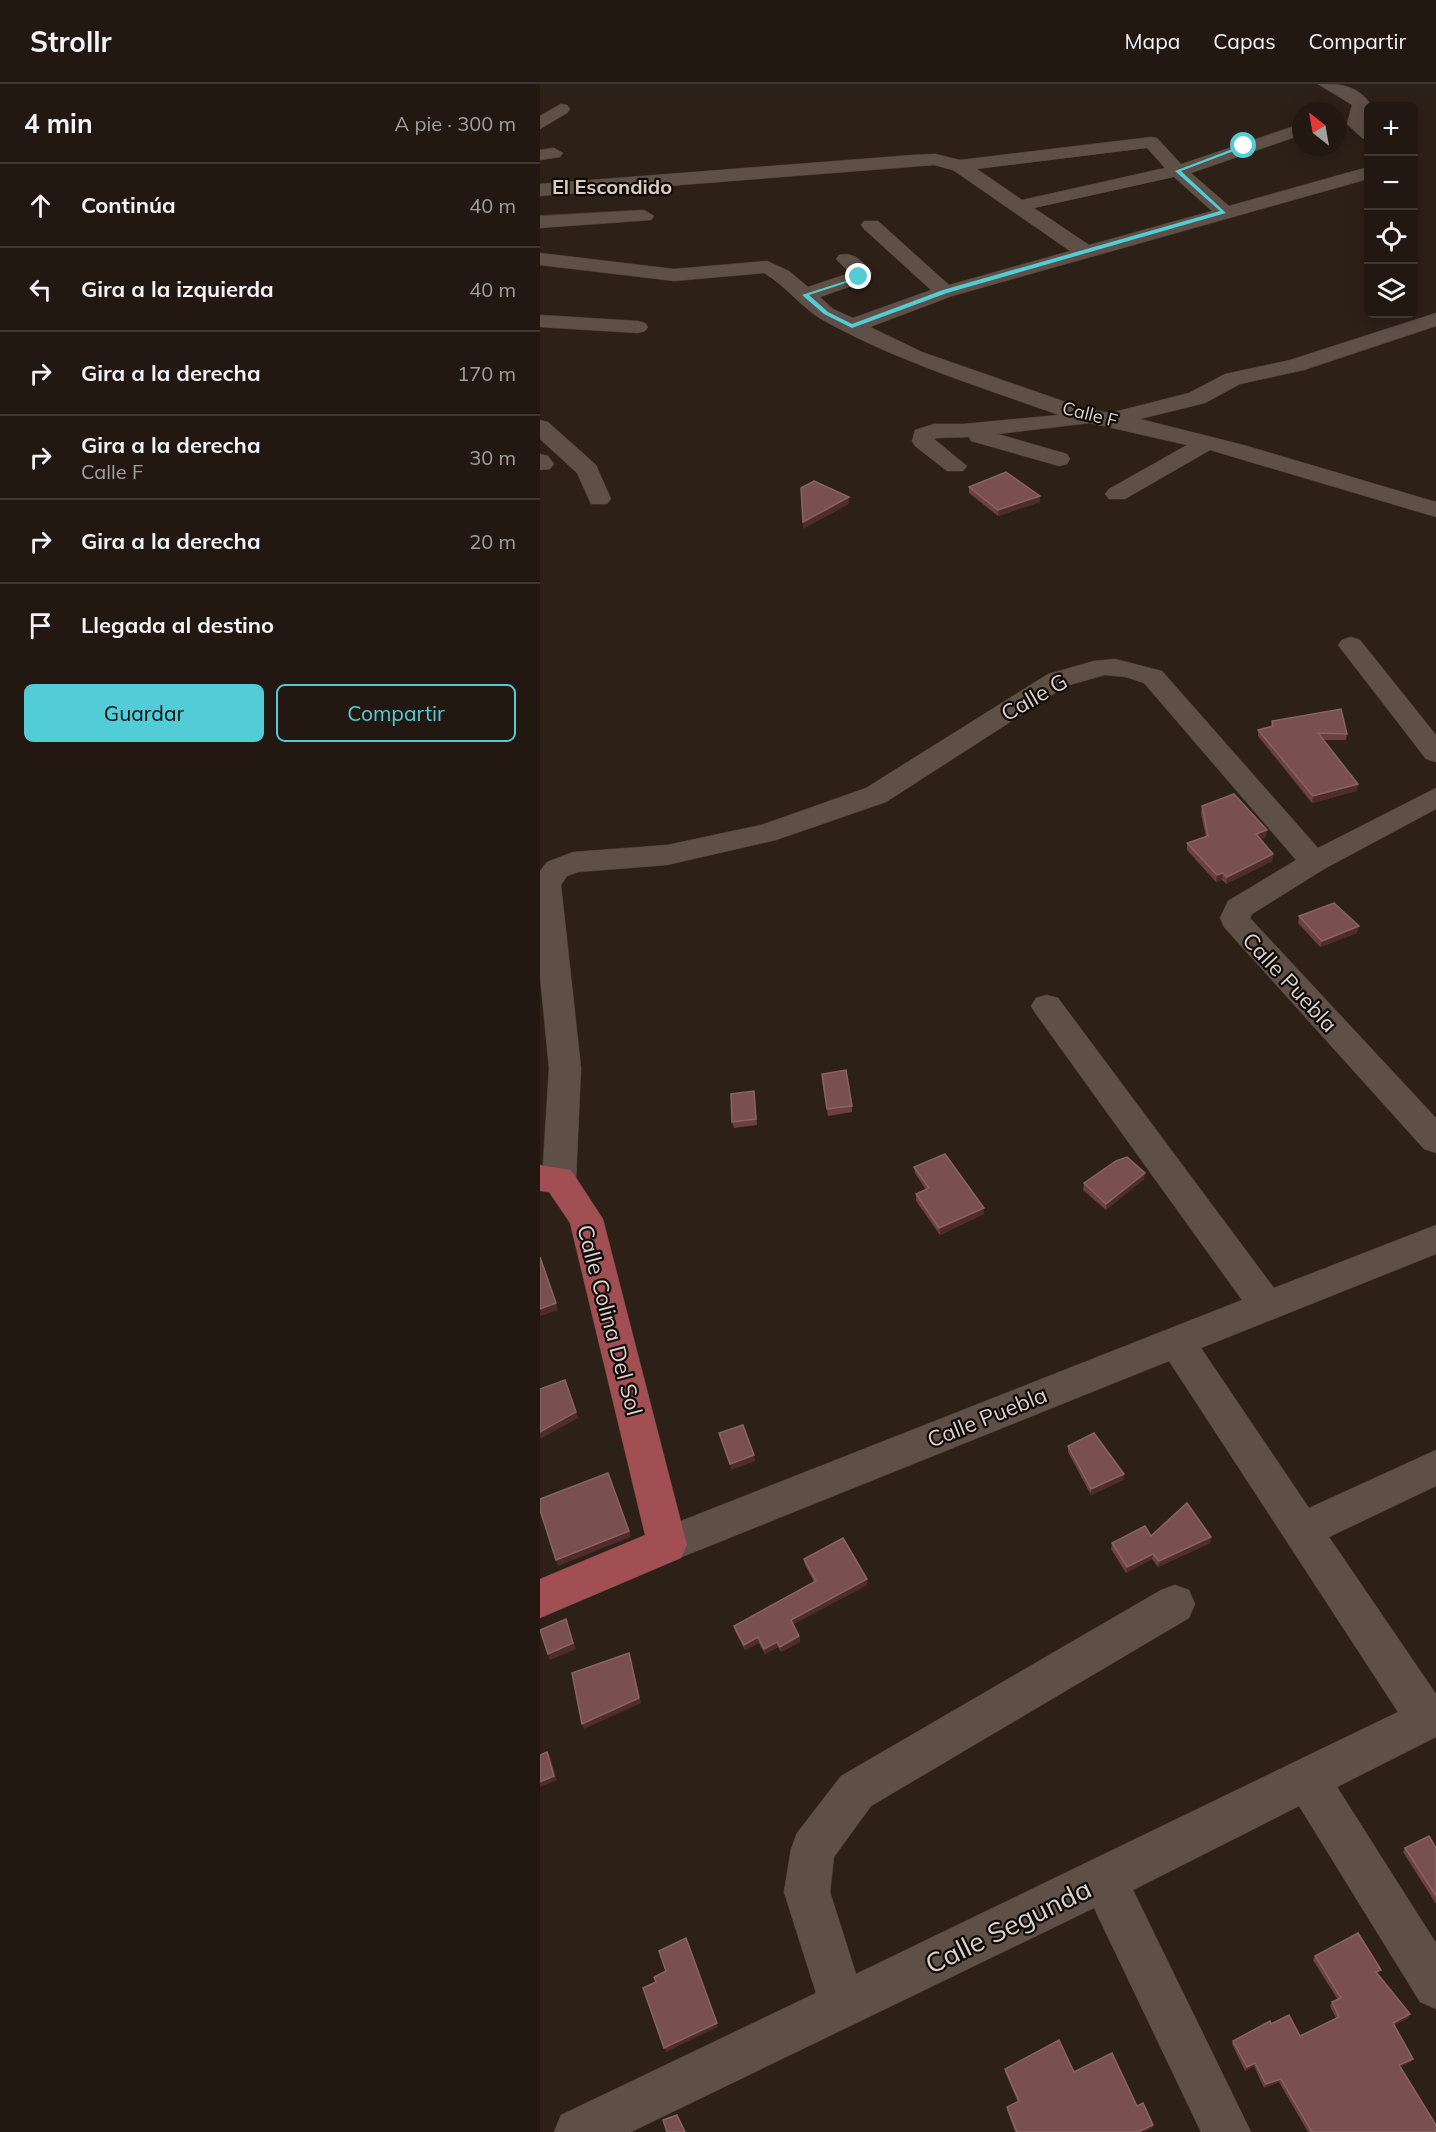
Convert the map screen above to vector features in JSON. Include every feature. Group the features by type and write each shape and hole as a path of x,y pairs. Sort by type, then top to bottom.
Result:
{"main road":[{"name":"Calle Colina Del Sol","path":"549,1179 586,1219 667,1545"},
{"name":"Calle Puebla","path":"540,1599 667,1545"}],"street":[{"path":"1327,84 1340,88 1361,103 1356,124 1364,131"},
{"path":"540,124 561,109"},
{"path":"1346,115 1360,111"},
{"path":"1018,206 1178,171 1292,132"},
{"path":"960,166 1151,142 1178,171 1224,212"},
{"path":"644,216 540,220 548,190 935,159 960,166 1084,251"},
{"path":"852,326 945,292 1364,173"},
{"path":"871,225 945,292"},
{"name":"Calle F","path":"540,259 674,275 766,267 782,275 826,313 914,357 1078,414 1206,443 1436,510"},
{"path":"805,295 859,277 862,273 846,259"},
{"path":"956,466 922,441 923,435 934,431 963,431 1104,419 1197,398 1233,379 1296,365 1436,319"},
{"path":"540,321 638,327"},
{"path":"540,428 588,470 599,499"},
{"path":"963,431 1059,459"},
{"path":"1117,494 1206,443"},
{"path":"1351,645 1436,753"},
{"name":"Calle G","path":"546,884 557,869 573,862 667,855 732,838 766,833 876,795 1057,680 1089,668 1124,667 1152,677 1314,862"},
{"name":"Calle Puebla","path":"1436,797 1314,862 1239,908 1234,918 1239,927 1436,1140"},
{"name":"Calle Colina Del Sol","path":"546,884 553,1067 549,1179"},
{"path":"1047,1006 1266,1305"},
{"name":"Calle Puebla","path":"667,1545 1436,1239"},
{"path":"1176,1341 1302,1531 1432,1717"},
{"path":"1302,1531 1436,1467"},
{"path":"843,2005 807,1893 813,1849 856,1791 1175,1604"},
{"name":"Calle Segunda","path":"578,2132 1104,1880 1306,1777 1432,1717"},
{"path":"1306,1777 1436,1986"},
{"path":"1104,1880 1227,2132"}],"building":[{"path":"1006,472 1040,496 998,510 969,487"},
{"path":"814,481 849,497 803,522 801,488"},
{"path":"1341,709 1347,734 1318,733 1358,784 1313,796 1258,730 1273,726 1272,721"},
{"path":"1234,794 1267,830 1256,834 1273,854 1227,877 1223,873 1217,875 1187,843 1208,836 1202,806"},
{"path":"1334,903 1359,926 1322,941 1299,916"},
{"path":"846,1070 852,1106 827,1109 822,1074"},
{"path":"754,1091 756,1119 732,1122 731,1094"},
{"path":"945,1154 984,1208 939,1228 916,1194 929,1188 914,1167"},
{"path":"1127,1157 1145,1173 1106,1204 1084,1183 1116,1161"},
{"path":"540,1257 556,1303 540,1309"},
{"path":"565,1380 576,1412 540,1432 540,1389"},
{"path":"743,1425 754,1455 730,1464 719,1433"},
{"path":"1094,1433 1124,1474 1091,1489 1068,1446"},
{"path":"608,1473 629,1531 556,1560 540,1510 540,1499"},
{"path":"1187,1503 1211,1537 1159,1561 1153,1554 1127,1567 1112,1543 1145,1526 1151,1536"},
{"path":"843,1538 867,1579 791,1620 799,1636 780,1647 777,1642 764,1649 758,1637 744,1645 734,1626 816,1581 804,1559"},
{"path":"566,1619 573,1643 548,1654 540,1630"},
{"path":"629,1653 639,1698 582,1724 572,1673"},
{"path":"547,1752 554,1776 540,1782 540,1755"},
{"path":"1429,1836 1436,1848 1436,1896 1405,1848"},
{"path":"1358,1933 1381,1970 1376,1972 1410,2014 1393,2023 1413,2059 1399,2065 1436,2125 1436,2132 1312,2132 1281,2079 1266,2084 1255,2063 1247,2067 1233,2041 1270,2021 1271,2024 1289,2015 1300,2036 1339,2017 1332,2002 1341,1998 1315,1956"},
{"path":"686,1938 717,2023 664,2048 643,1988 656,1982 654,1977 666,1971 659,1951"},
{"path":"1059,2040 1074,2072 1112,2053 1137,2106 1143,2103 1153,2125 1138,2132 1017,2132 1007,2107 1019,2101 1005,2069"},
{"path":"677,2115 685,2132 667,2132 663,2120"}],"district":[{"name":"El Escondido","path":"612,186"}],"route":[{"path":"859,277 805,295 826,313 852,326 881,313 945,292 1224,212 1178,171 1244,146"}]}
